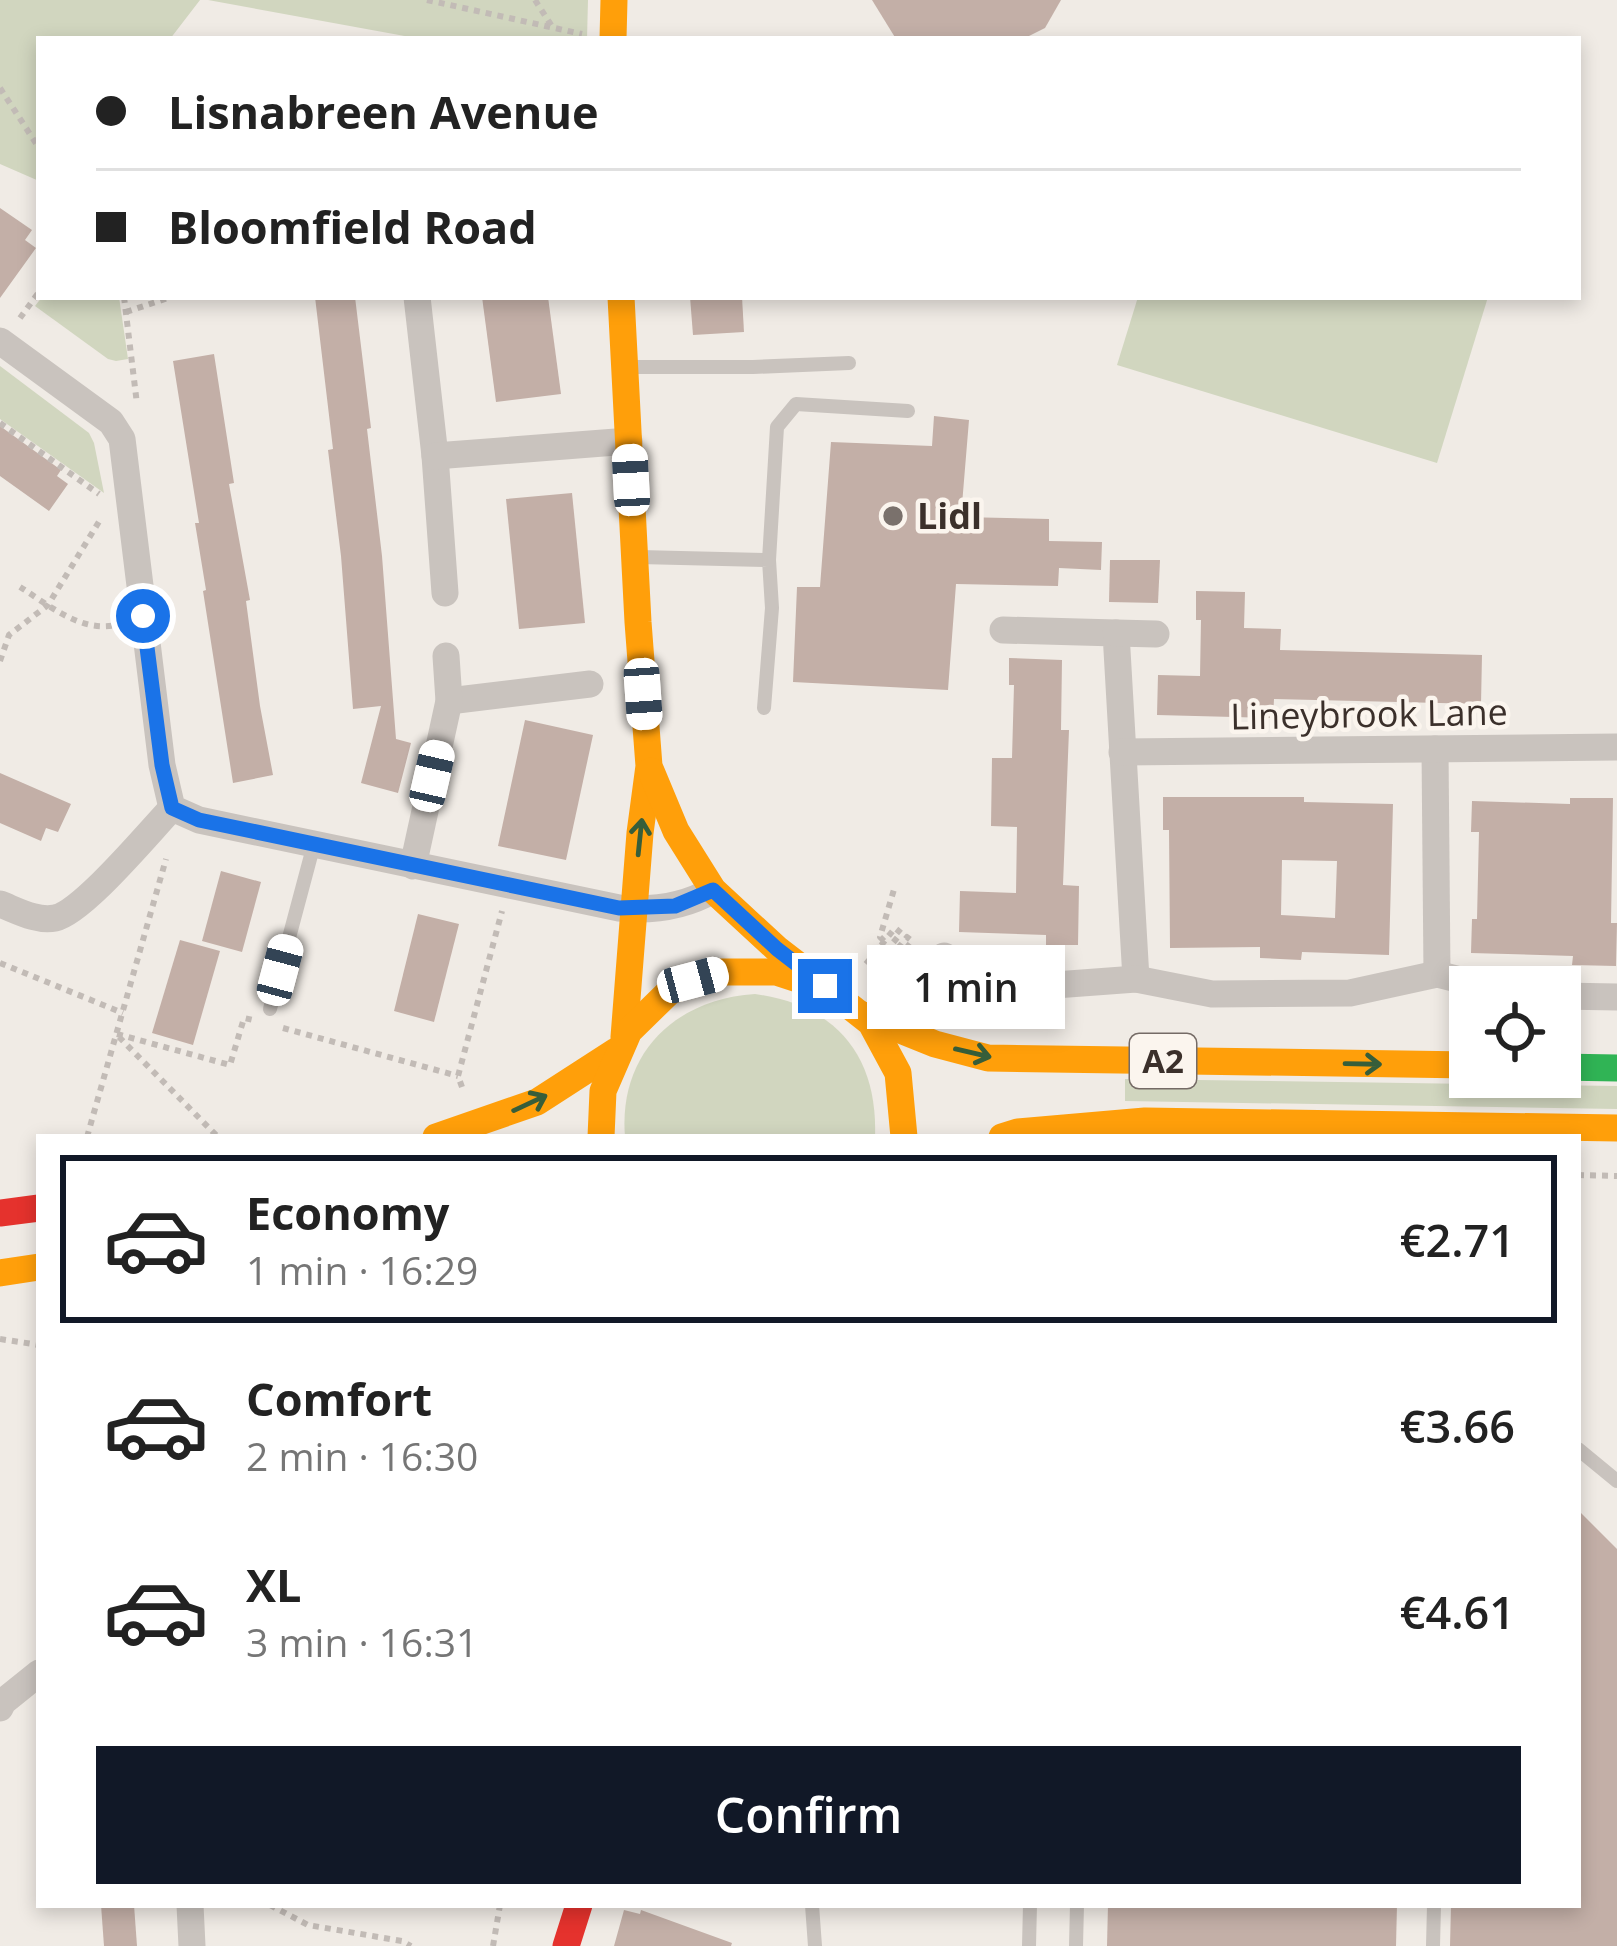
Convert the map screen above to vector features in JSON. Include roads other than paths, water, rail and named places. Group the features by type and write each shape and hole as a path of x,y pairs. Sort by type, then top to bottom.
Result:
{"main road":[{"path":"599,36 614,0"},
{"path":"601,1134 602,1094 620,1044 649,766 621,300"},
{"path":"649,766 676,831 713,890 825,986"},
{"name":"A2","path":"450,1134 537,1102 620,1044 654,1003 693,980 737,968 782,970 825,986 863,1015 886,1045 901,1080 904,1134"},
{"name":"A2","path":"863,1015 935,1044 988,1058 1449,1065"},
{"path":"1581,1067 1617,1068"},
{"name":"A2","path":"1012,1134 1145,1121 1617,1128"},
{"path":"0,1213 36,1208"},
{"path":"0,1273 36,1267"},
{"path":"566,1946 578,1908"}],"street":[{"path":"417,300 445,593"},
{"path":"0,340 111,422 122,439 119,501 143,616 172,808"},
{"path":"435,456 628,441"},
{"path":"1003,630 1156,634"},
{"path":"1116,633 1136,979"},
{"path":"413,866 449,701 446,656"},
{"path":"449,701 590,684"},
{"name":"Lineybrook Lane","path":"1122,752 1617,747"},
{"path":"1435,749 1437,974"},
{"path":"172,808 199,820 634,910 675,906 713,890"},
{"path":"0,904 55,918 81,902 172,808"},
{"path":"944,956 989,978 1055,985 1136,979 1212,994 1350,993 1437,974 1449,977"},
{"path":"1581,996 1617,997"},
{"path":"0,1708 36,1675"},
{"path":"190,1908 192,1946"}],"lane":[{"path":"625,367 849,363"},
{"path":"764,708 777,427 796,404 908,411"},
{"path":"634,557 769,560"},
{"path":"270,1009 314,844"},
{"path":"1581,1451 1617,1481"},
{"path":"812,1908 815,1946"},
{"path":"1029,1946 1030,1908"},
{"path":"1076,1946 1077,1908"},
{"path":"1433,1946 1434,1908"}],"place":[{"name":"Lidl","path":"893,516"}]}
